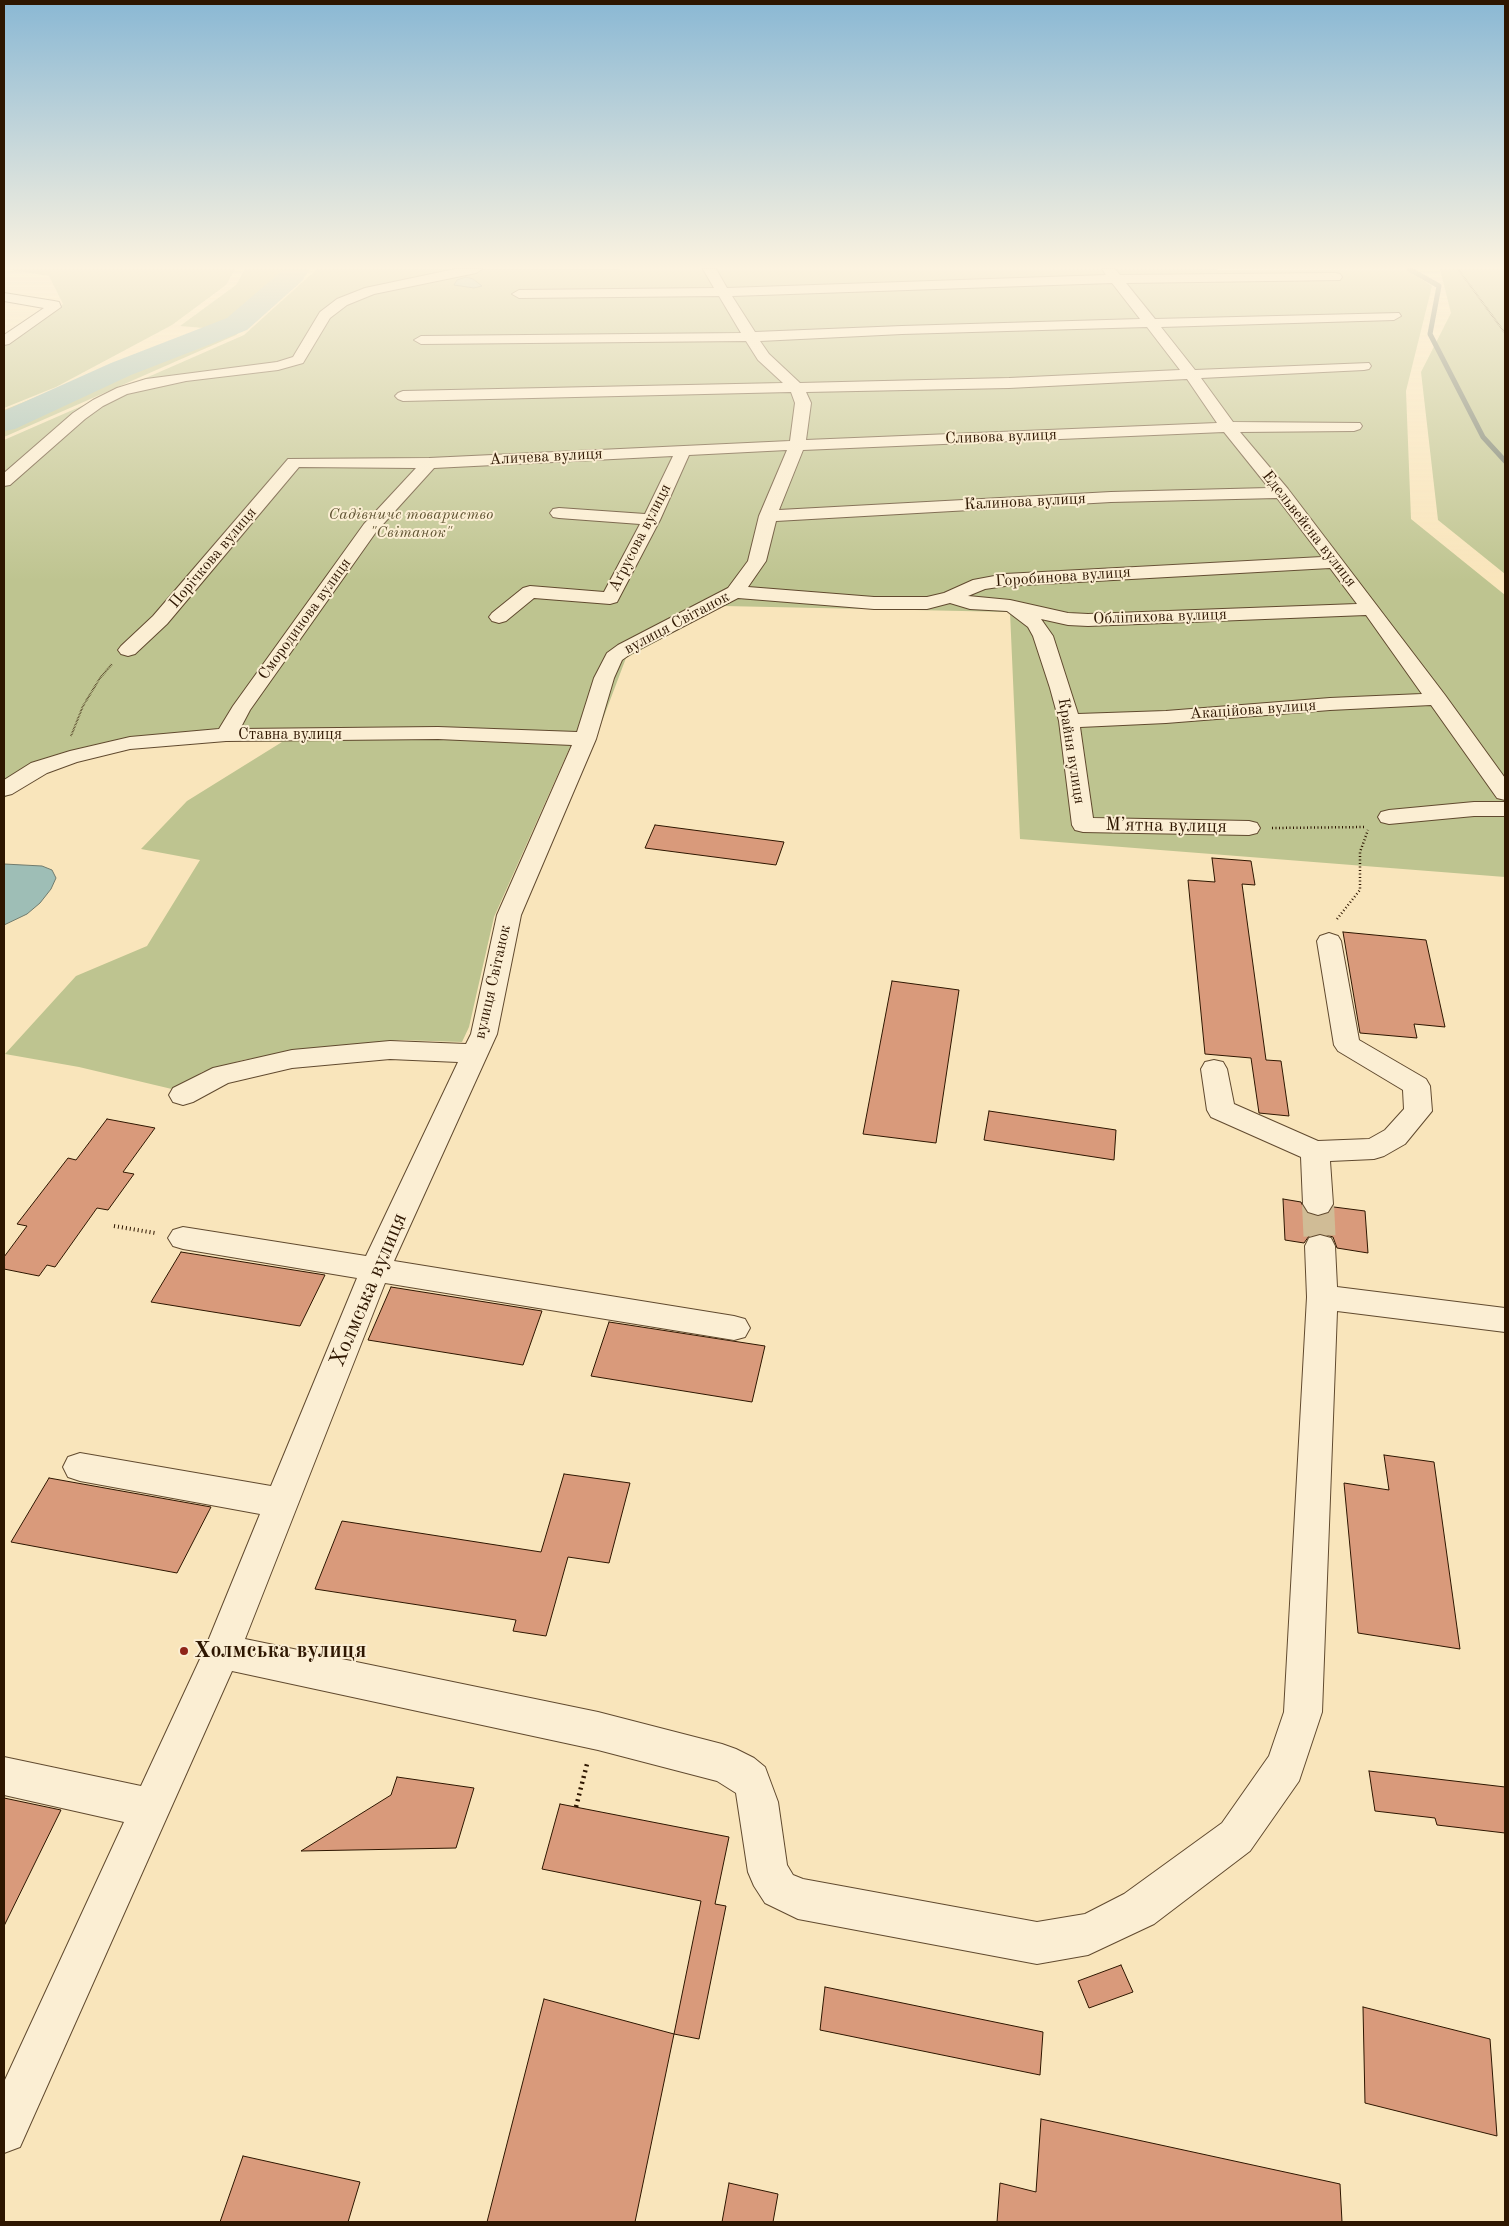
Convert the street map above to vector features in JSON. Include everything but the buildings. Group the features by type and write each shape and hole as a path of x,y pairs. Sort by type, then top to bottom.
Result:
{"street":[{"path":"4,481 79,416 122,391 186,376 215,373"},
{"path":"781,373 796,386"},
{"path":"403,396 796,386 1009,383 1215,373"},
{"name":"Едельвейсна вулиця","path":"1191,374 1228,427 1372,609 1505,793"},
{"name":"вулиця Світанок","path":"474,1054 484,1034 509,915 585,739 604,678 614,657 625,649 735,592 757,561 768,516 797,445 803,403 796,386"},
{"name":"Сливова вулиця","path":"797,445 1228,427 1354,426"},
{"name":"Аличева вулиця","path":"294,462 429,463 797,445"},
{"name":"Аґрусова вулиця","path":"499,617 530,592 610,598 651,520 683,451"},
{"name":"Порічкова вулиця","path":"128,650 160,620 294,462"},
{"name":"Смородинова вулиця","path":"226,735 240,710 370,528 429,463"},
{"name":"Калинова вулиця","path":"768,516 1111,497 1282,493"},
{"path":"559,513 651,520"},
{"name":"Горобинова вулиця","path":"735,592 927,604 951,597 980,584 1005,580 1335,562"},
{"name":"Обліпихова вулиця","path":"951,597 970,603 1010,606 1068,619 1088,620 1372,609"},
{"name":"Крайня вулиця","path":"1010,606 1034,623 1043,636 1069,721 1083,825"},
{"name":"Акаційова вулиця","path":"1069,721 1166,717 1330,704 1438,698"},
{"name":"Ставна вулиця","path":"4,789 39,768 70,756 130,743 226,735 466,732 585,739"},
{"path":"1380,822 1474,808 1505,809"},
{"name":"Мʼятна вулиця","path":"1083,825 1249,828"},
{"path":"1214,1068 1221,1110 1315,1151 1374,1149 1395,1137 1418,1110 1416,1086 1347,1045 1329,941"},
{"path":"183,1095 222,1075 292,1059 390,1050 425,1050 474,1054"},
{"name":"Холмська вулиця","path":"4,2131 222,1652 374,1270 474,1054"},
{"path":"1315,1151 1318,1204"},
{"path":"183,1238 734,1328"},
{"path":"222,1652 598,1732 722,1763 740,1772 750,1781 758,1802 768,1872 779,1888 798,1899 1037,1943 1088,1934 1139,1909 1236,1838 1285,1767 1303,1712 1322,1297 1320,1246"},
{"path":"1322,1297 1505,1320"},
{"path":"80,1467 282,1503"},
{"path":"4,1776 151,1808"}],"path":[{"path":"70,756 71,734 83,706 100,678 128,650"},
{"path":"1249,828 1380,822"},
{"path":"1329,941 1336,920 1360,890 1360,852 1380,822"},
{"path":"114,1226 183,1238"},
{"path":"576,1807 598,1732"}],"green space":[{"path":"4,373 82,373 56,387 4,408"},
{"path":"114,373 150,373 4,437 4,410 78,380"},
{"name":"Садівниче товариство \"Світанок\"","path":"157,373 1410,373 1406,391 1411,519 1505,595 1505,877 1020,839 1010,612 723,606 626,658 592,748 570,747 494,917 469,1027 462,1042 399,1040 313,1048 243,1060 202,1072 176,1090 79,1067 5,1054 76,976 147,946 200,860 141,849 187,801 282,742 220,740 133,747 100,753 42,773 4,798 4,440"},
{"path":"1421,373 1505,373 1505,574 1438,520"}],"water":[{"path":"4,864 42,866 52,870 56,878 51,889 40,903 27,914 4,925"}],"waterway":[{"path":"4,422 112,373"},
{"path":"1450,373 1483,437 1505,461"}],"tunnel":[{"path":"1318,1204 1320,1246"}],"place":[{"name":"Холмська вулиця","path":"184,1651"}]}
